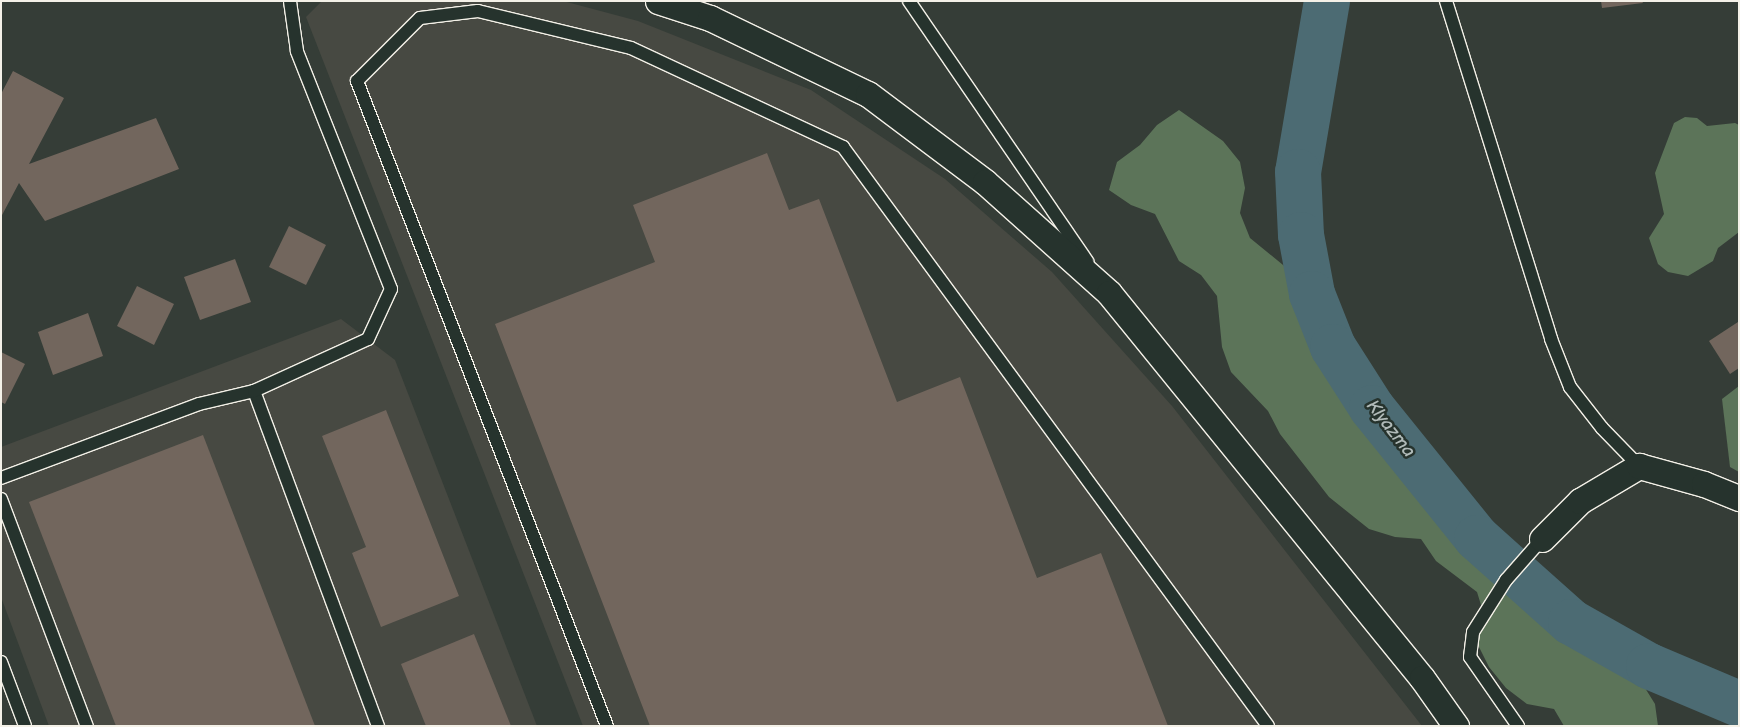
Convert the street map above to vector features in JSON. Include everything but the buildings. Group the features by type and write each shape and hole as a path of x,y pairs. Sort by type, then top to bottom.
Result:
{"street":[{"path":"658,1 710,18 868,94 985,182 1109,293 1422,678 1456,726"},
{"path":"1542,539 1580,502 1639,466 1704,484 1739,498"}],"lane":[{"path":"1,478 199,404 254,391 368,339 391,289 296,51 290,1"},
{"path":"910,1 1109,293"},
{"path":"1446,1 1550,339 1570,387 1602,428 1639,466"},
{"path":"607,726 357,81 420,18 478,11 631,48 843,147 1268,726"},
{"path":"254,391 378,726"},
{"path":"1,499 87,726"},
{"path":"1518,726 1470,657 1473,632 1506,580 1542,539"},
{"path":"1,662 25,726"}],"shaded area":[{"path":"322,1 563,1 638,21 811,90 945,179 1052,272 1172,406 1422,726 583,726 306,17"},
{"path":"341,319 395,360 537,726 49,726 1,597 1,447"}],"green space":[{"path":"1179,110 1223,141 1240,162 1245,188 1240,213 1250,238 1294,274 1315,331 1353,403 1405,466 1415,489 1448,534 1506,580 1540,616 1637,675 1655,704 1658,726 1564,726 1554,709 1527,704 1506,688 1489,667 1477,643 1485,618 1477,592 1436,561 1421,539 1395,537 1369,529 1329,497 1280,434 1268,411 1231,372 1222,347 1217,296 1201,275 1179,261 1155,214 1131,205 1109,190 1117,162 1140,145 1157,125"},
{"path":"1685,117 1697,118 1707,126 1735,123 1739,125 1739,232 1718,248 1713,261 1688,276 1668,272 1658,264 1649,238 1664,214 1655,173 1674,123"},
{"path":"1739,386 1739,472 1730,467 1722,399"}],"waterway":[{"name":"Klyazma","path":"1327,1 1298,172 1301,235 1312,294 1333,347 1372,408 1477,538 1571,622 1649,666 1739,704"}]}
